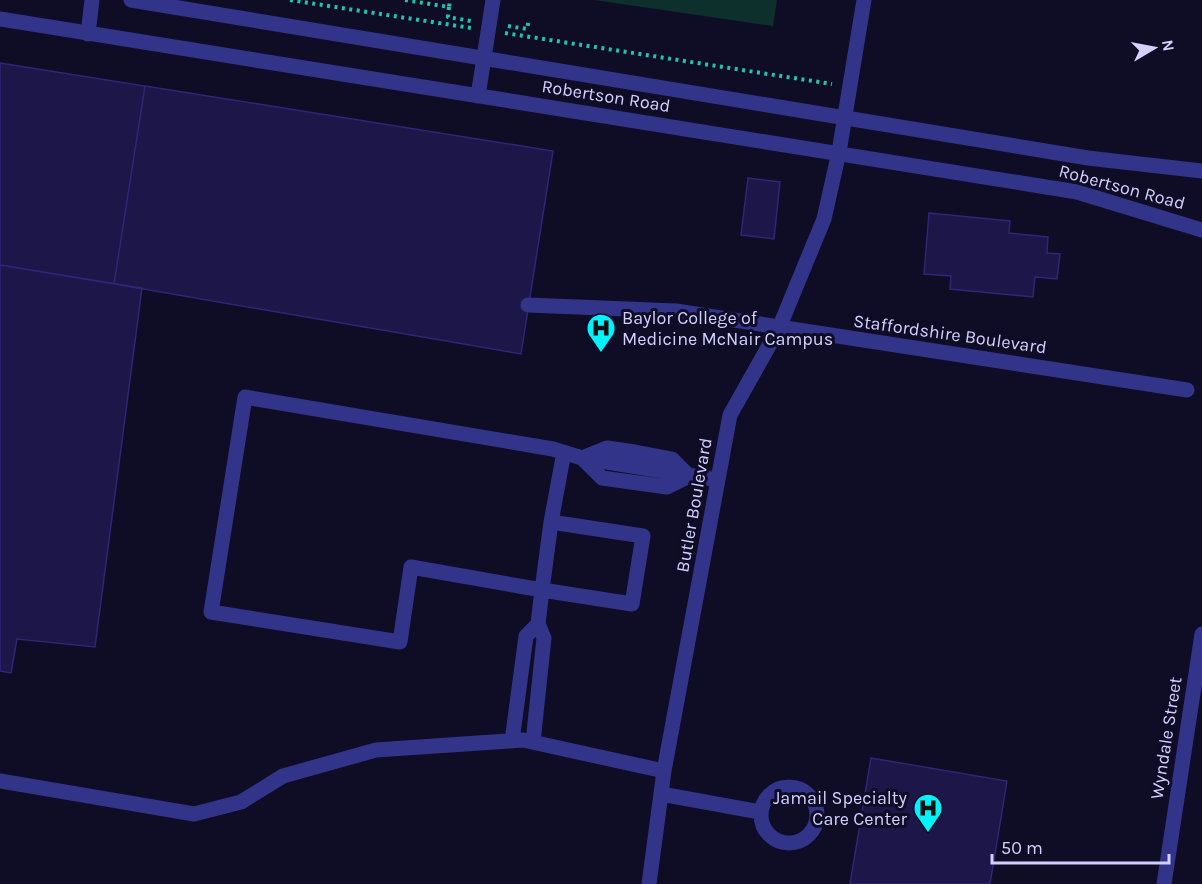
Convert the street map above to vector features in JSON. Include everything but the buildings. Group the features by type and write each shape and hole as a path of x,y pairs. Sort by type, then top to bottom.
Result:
{"street":[{"path":"88,34 92,0"},
{"name":"Robertson Road","path":"131,0 1088,158 1202,171"},
{"path":"478,96 493,0"},
{"name":"Butler Boulevard","path":"649,884 664,771 730,415 779,328 824,219 839,152 864,0"},
{"name":"Robertson Road","path":"0,20 839,152 1077,192 1202,230"},
{"name":"Staffordshire Boulevard","path":"528,305 593,310 676,311 1187,390"},
{"path":"551,522 643,536 632,604 411,567 400,642 211,612 245,397 564,452 582,458 718,480"},
{"path":"533,742 544,638 538,624 551,522 564,452"},
{"path":"512,741 526,636 538,624"},
{"name":"Wyndale Street","path":"1164,884 1202,634"},
{"path":"0,781 194,814 241,801 283,776 376,750 512,741 533,742 664,771"},
{"path":"661,794 760,812"}],"path":[{"path":"290,0 831,84"},
{"path":"405,0 449,7 450,0"}],"green space":[{"path":"594,0 777,0 773,26"}],"place":[{"name":"Baylor College of Medicine McNair Campus","path":"601,354"},
{"name":"Jamail Specialty Care Center","path":"928,834"}]}
